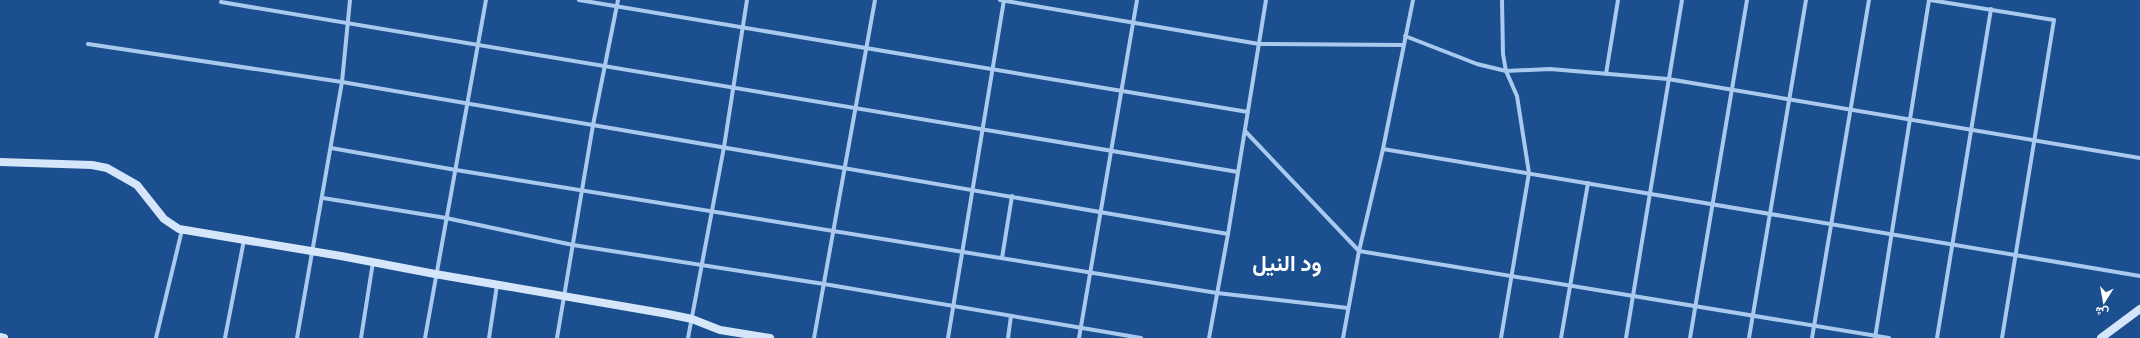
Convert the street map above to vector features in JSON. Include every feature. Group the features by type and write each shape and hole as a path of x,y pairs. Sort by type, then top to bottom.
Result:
{"street":[{"path":"297,338 314,251 342,82 350,0"},
{"path":"425,338 435,274 469,104 486,0"},
{"path":"580,0 1248,112"},
{"path":"557,338 593,125 618,0"},
{"path":"688,338 724,147 747,0"},
{"path":"814,338 865,48 875,0"},
{"path":"948,338 983,129 1002,0 1259,44 1403,45"},
{"path":"1079,338 1137,0"},
{"path":"1208,338 1228,234 1266,0"},
{"path":"1343,338 1359,251 1383,149 1413,0"},
{"path":"1501,338 1529,173 1517,96 1506,71 1503,54 1502,0"},
{"path":"1606,74 1618,0"},
{"path":"1626,338 1682,0"},
{"path":"1690,338 1747,0"},
{"path":"1749,338 1806,0"},
{"path":"1812,338 1870,0"},
{"path":"1875,337 1930,0 2054,20 2002,338"},
{"path":"221,2 1238,172"},
{"path":"1937,338 1991,9"},
{"path":"1405,36 1476,64 1506,71 1550,69 1668,79 2140,158"},
{"path":"88,44 342,82 1228,234"},
{"path":"1245,131 1359,251 1753,315 1875,337 1889,338"},
{"path":"331,148 456,170 1217,293 1348,308"},
{"path":"1383,149 2140,276"},
{"path":"0,162 92,165 107,168 137,185 164,219 182,230 314,251 435,274 692,319 720,330 770,338"},
{"path":"1561,338 1588,183"},
{"path":"1002,258 1012,196"},
{"path":"323,198 446,218 573,245 824,284 1141,338"},
{"path":"156,338 182,230"},
{"path":"225,338 244,240"},
{"path":"361,338 372,262"},
{"path":"489,338 497,285"},
{"path":"2102,338 2140,309"},
{"path":"1008,338 1011,316"},
{"path":"0,337 4,338"}],"district":[{"name":"ود النيل","path":"1287,263"}]}
